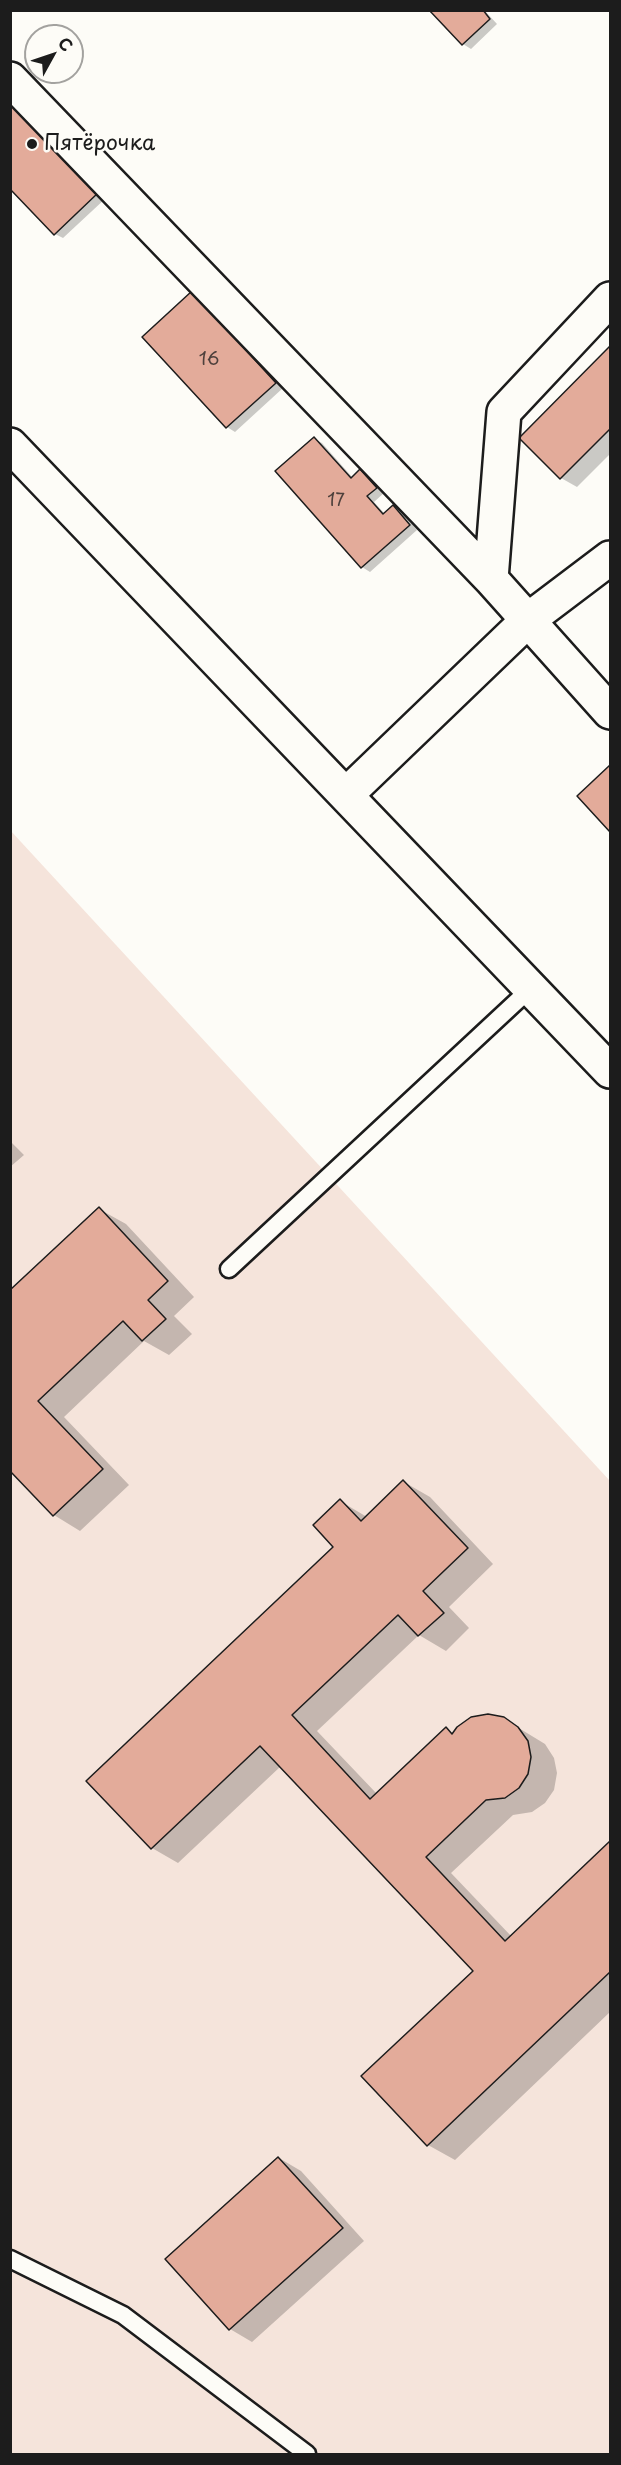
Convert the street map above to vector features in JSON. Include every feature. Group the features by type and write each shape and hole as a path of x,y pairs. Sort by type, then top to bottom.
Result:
{"street":[{"path":"10,79 491,579 610,712"},
{"path":"491,579 504,412 610,299"},
{"path":"10,445 347,794 610,1071"},
{"path":"347,794 528,620 610,558"}],"lane":[{"path":"230,1269 531,988"},
{"path":"10,2259 123,2315 307,2454"}],"shaded area":[{"path":"10,830 610,1481 610,2454 11,2454"}],"building":[{"path":"429,10 483,10 490,19 462,45"},
{"name":"Пятёрочка","path":"10,99 99,192 54,235 10,189"},
{"path":"192,291 276,383 226,428 142,337"},
{"path":"610,346 610,429 560,479 519,438"},
{"path":"314,437 351,478 360,469 377,488 367,496 383,514 393,505 410,525 361,568 275,471"},
{"path":"610,765 610,832 577,796"},
{"path":"99,1207 168,1281 148,1300 166,1319 142,1341 123,1321 38,1401 103,1469 53,1516 10,1471 10,1290"},
{"path":"403,1480 468,1548 423,1591 444,1613 418,1636 398,1615 292,1715 370,1799 446,1727 452,1734 457,1727 471,1717 488,1714 504,1717 518,1727 528,1741 531,1757 528,1774 519,1788 505,1798 486,1800 426,1857 505,1941 610,1841 610,1972 427,2146 361,2076 473,1971 260,1746 151,1849 86,1781 333,1547 313,1525 340,1499 361,1521"},
{"path":"278,2157 343,2228 229,2330 165,2259"}],"place":[{"name":"Пятёрочка","path":"32,144"}]}
